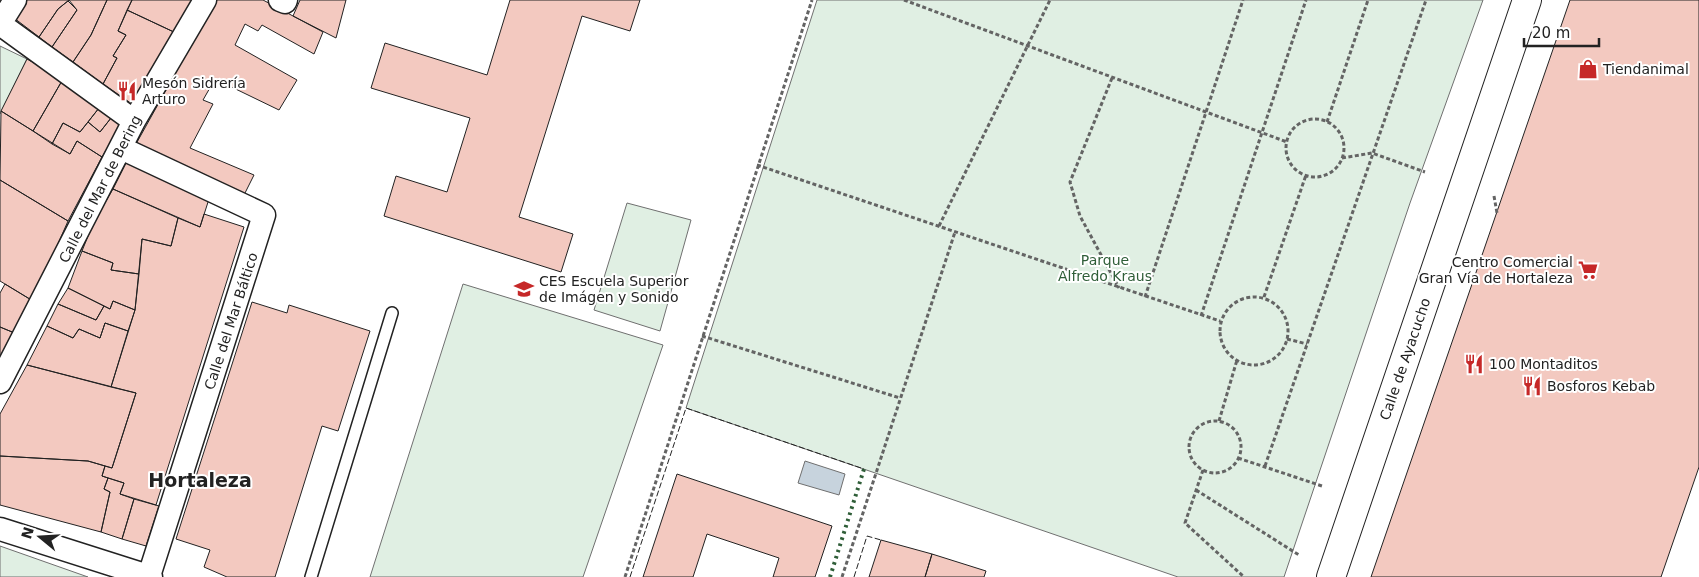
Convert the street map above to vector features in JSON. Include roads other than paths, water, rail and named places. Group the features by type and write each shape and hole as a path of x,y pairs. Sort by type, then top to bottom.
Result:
{"main road":[{"name":"Calle de Ayacucho","path":"1331,577 1527,0"}],"street":[{"path":"16,0 0,24 134,121"},
{"name":"Calle del Mar de Bering","path":"0,382 134,121 205,0"},
{"path":"280,0 285,2 286,0"},
{"name":"Calle del Mar Báltico","path":"121,148 264,215 150,577"},
{"path":"0,529 150,577"}],"lane":[{"path":"311,577 392,313"}],"place":[{"name":"Tiendanimal","path":"1588,69"},
{"name":"Mesón Sidrería Arturo","path":"127,91"},
{"name":"Centro Comercial Gran Vía de Hortaleza","path":"1588,270"},
{"name":"CES Escuela Superior de Imágen y Sonido","path":"524,289"},
{"name":"100 Montaditos","path":"1474,364"},
{"name":"Bosforos Kebab","path":"1532,386"}],"district":[{"name":"Hortaleza","path":"200,480"}],"park label":[{"name":"Parque Alfredo Kraus","path":"1105,268"}]}
